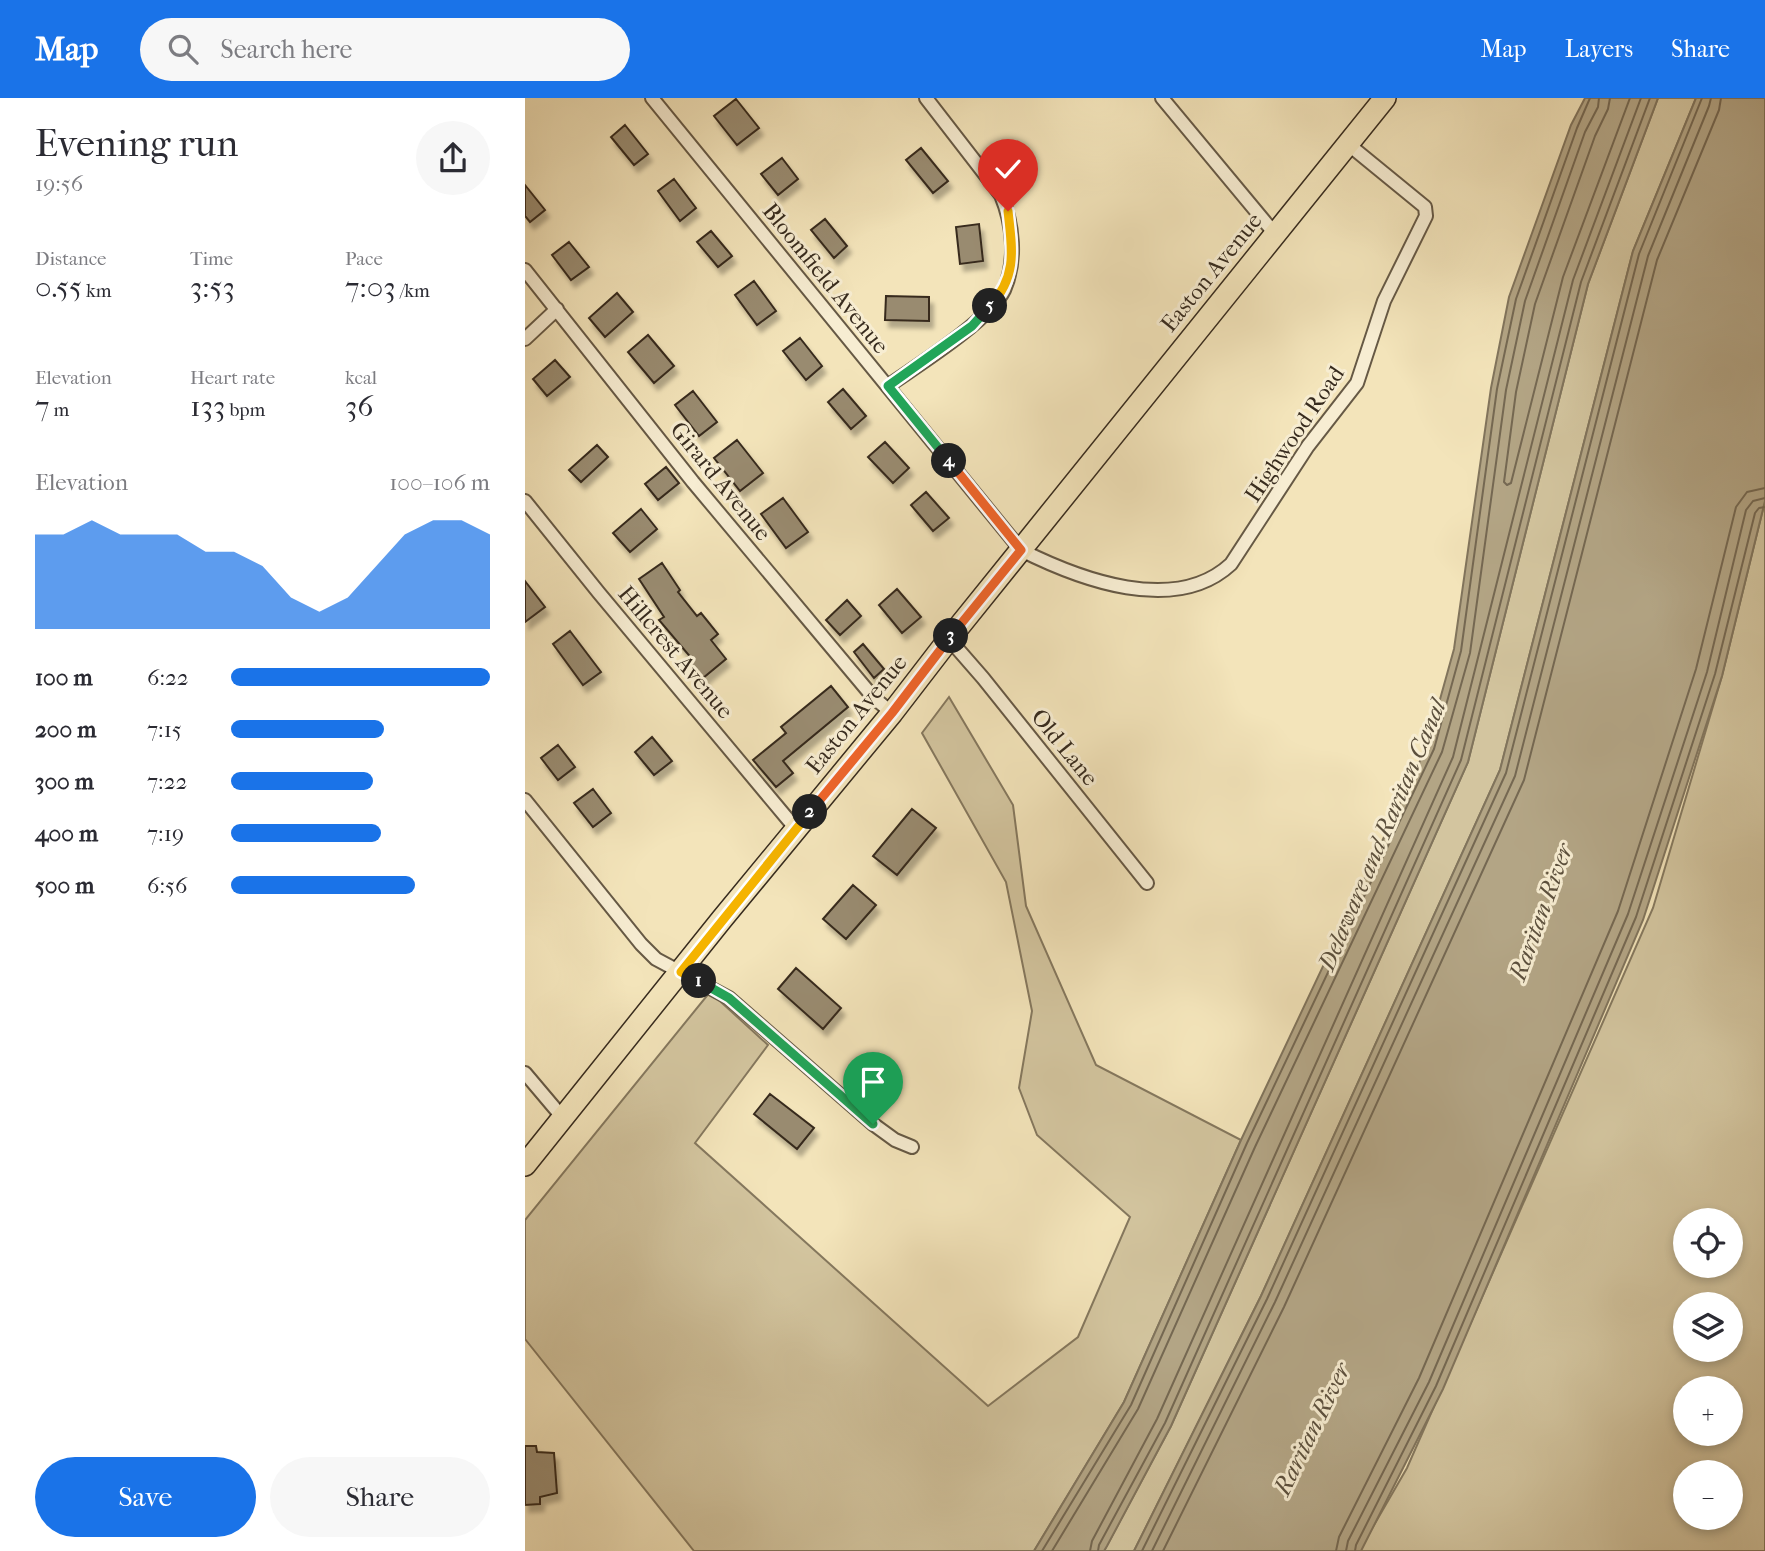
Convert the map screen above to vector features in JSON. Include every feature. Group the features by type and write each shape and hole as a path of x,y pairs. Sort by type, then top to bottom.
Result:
{"main road":[{"name":"Easton Avenue","path":"525,1165 892,713 1348,144 1380,100"}],"street":[{"name":"Bloomfield Avenue","path":"652,98 1021,550"},
{"path":"888,386 972,326 1003,292 1013,253 1008,211 1001,195 926,98"},
{"path":"1162,98 1275,234"},
{"name":"Highwood Road","path":"1021,550 1061,570 1119,586 1156,590 1190,587 1220,574 1231,564 1307,446 1357,383 1384,301 1426,216 1425,207 1348,144"},
{"name":"Girard Avenue","path":"525,270 693,482 873,697 892,713"},
{"path":"525,339 557,309"},
{"name":"Hillcrest Avenue","path":"525,501 796,829"},
{"name":"Old Lane","path":"949,639 992,688 1147,883"},
{"path":"525,800 656,959 729,998 873,1124 895,1140 912,1147"},
{"path":"525,1073 563,1118"}],"shaded area":[{"path":"1658,98 1696,98 1633,251 1500,770 1261,1296 1134,1551 1104,1551 1171,1426 1468,762 1588,284"},
{"path":"1765,501 1765,1551 1359,1551 1407,1468 1653,908 1722,676"},
{"path":"949,697 1013,805 1026,906 1096,1065 1241,1140 1124,1402 1034,1551 694,1551 525,1339 525,1220 710,992 768,1045 695,1143 988,1406 1078,1337 1130,1217 1037,1135 1019,1088 1032,1011 1006,882 922,733"}],"water":[{"path":"1585,98 1658,98 1588,284 1468,762 1171,1426 1107,1546 1104,1551 1034,1551 1124,1402 1241,1140 1427,746 1454,649 1491,388 1509,297 1571,125"},
{"name":"Raritan River","path":"1696,98 1765,98 1765,501 1722,676 1643,920 1443,1389 1361,1551 1134,1551 1261,1296 1500,770 1633,251"}],"building":[{"path":"736,99 759,128 737,145 714,116"},
{"path":"625,125 648,154 634,165 611,137"},
{"path":"921,148 948,181 933,193 906,160"},
{"path":"782,158 798,179 778,195 761,174"},
{"path":"674,179 696,208 680,221 658,191"},
{"path":"525,185 545,210 530,222 525,216"},
{"path":"825,219 847,246 834,258 811,230"},
{"path":"979,224 983,261 960,264 956,227"},
{"path":"711,231 732,256 718,267 697,242"},
{"path":"569,242 589,267 571,280 552,255"},
{"path":"754,281 776,311 757,325 735,295"},
{"path":"617,293 633,312 605,337 589,318"},
{"path":"886,296 929,297 929,321 885,320"},
{"path":"648,335 674,366 654,383 628,352"},
{"path":"800,338 822,366 806,380 783,351"},
{"path":"555,360 570,377 547,396 533,379"},
{"path":"843,389 866,416 851,429 828,402"},
{"path":"693,391 717,422 699,436 675,405"},
{"path":"737,440 763,473 740,491 714,458"},
{"path":"885,442 909,468 893,483 868,457"},
{"path":"597,445 608,457 581,482 569,470"},
{"path":"666,467 679,483 658,500 645,484"},
{"path":"926,492 949,518 933,531 911,505"},
{"path":"783,498 808,532 786,548 761,514"},
{"path":"641,509 657,529 630,552 613,533"},
{"path":"662,563 680,590 678,592 697,616 701,613 718,634 711,640 726,659 703,678 690,662 693,660 659,620 664,617 639,579"},
{"path":"525,581 545,607 525,622"},
{"path":"897,589 921,617 902,633 879,605"},
{"path":"847,600 861,616 840,635 826,620"},
{"path":"570,631 601,672 583,685 553,644"},
{"path":"863,644 884,669 874,678 854,652"},
{"path":"831,686 848,707 783,761 793,773 776,787 753,760 786,733 781,727"},
{"path":"652,737 672,761 654,775 635,752"},
{"path":"558,745 575,767 558,780 541,758"},
{"path":"593,789 611,813 593,827 574,803"},
{"path":"912,809 936,828 897,875 873,856"},
{"path":"853,885 876,905 846,939 823,919"},
{"path":"796,968 841,1008 823,1029 778,989"},
{"path":"770,1094 814,1128 797,1149 754,1114"},
{"path":"525,1446 536,1446 537,1452 554,1453 557,1493 540,1497 540,1504 525,1505"}],"route":[{"path":"873,1124 729,998 681,972 1021,550 888,386 972,326 1003,292 1013,253 1008,211"}],"water label":[{"name":"Delaware and Raritan Canal","path":"1382,835"}]}
